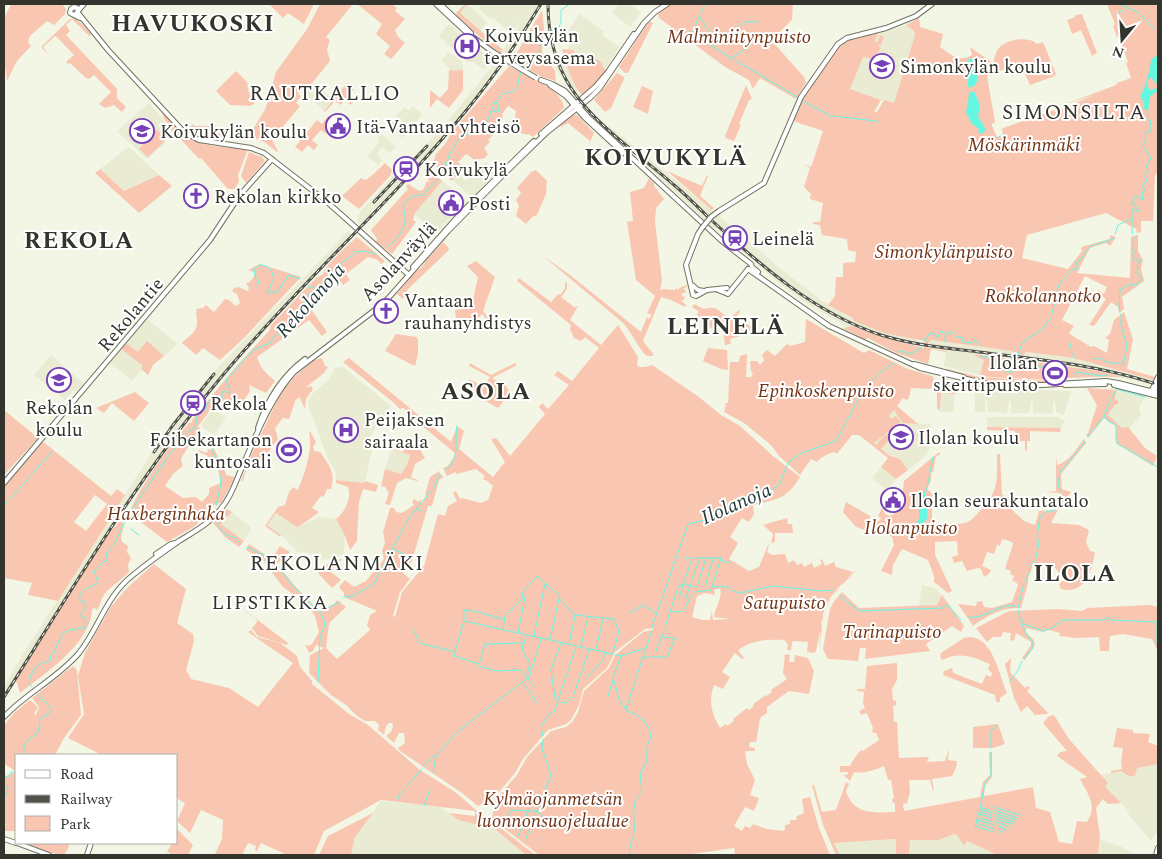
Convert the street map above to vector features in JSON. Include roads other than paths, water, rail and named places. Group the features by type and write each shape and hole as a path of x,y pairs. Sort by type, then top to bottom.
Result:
{"main road":[{"path":"84,4 77,12 83,20 154,102 181,130 193,138 261,152 272,159 408,275"},
{"path":"436,4 452,20 493,52 559,91 748,267 782,294 829,326 907,362 970,380 993,384 1056,384 1106,381 1154,393"},
{"path":"440,4 488,48"},
{"path":"577,106 601,81 639,26 649,14 662,4"},
{"path":"577,106 599,89 644,23 666,4"},
{"path":"748,267 726,290 697,291 692,285 686,265 698,234 711,217 764,183 800,97 836,45 847,38 886,28 916,16 932,4"},
{"path":"577,106 601,133 665,188"},
{"name":"Asolanväylä","path":"4,717 22,699 73,659 84,645 110,601 133,575 208,521 227,501 254,440 268,401 285,376 298,364 375,307 540,139 577,106"},
{"name":"Rekolantie","path":"4,482 210,240 233,204 272,159"},
{"path":"1154,393 1158,377"},
{"path":"1154,393 1158,383"},
{"path":"19,844 49,855"},
{"path":"1156,855 1158,848"}],"water":[{"path":"1158,55 1158,86 1151,77 1148,80 1147,86 1150,90 1158,88 1158,90 1150,97 1148,111 1144,109 1144,103 1140,96 1145,87 1151,60"},
{"path":"972,58 976,63 973,70 977,74 978,80 970,88 968,86 966,63"},
{"path":"970,91 975,93 980,105 978,116 986,130 982,134 972,124 966,112"},
{"path":"923,491 925,491 928,518 924,522 922,531 918,531 916,529 919,518 919,505 922,500"}],"waterway":[{"name":"Rekolanoja","path":"522,68 526,60 539,53 541,36 559,27 561,10 570,4"},
{"path":"700,14 705,4"},
{"path":"1119,4 1138,12 1155,29"},
{"path":"1117,14 1124,10"},
{"path":"699,16 710,32 716,36 728,36 738,27"},
{"path":"691,35 699,17"},
{"path":"740,26 745,22 758,22"},
{"path":"692,33 732,59"},
{"path":"755,42 764,37"},
{"path":"742,51 748,47"},
{"path":"731,58 741,52"},
{"path":"735,60 797,97"},
{"name":"Rekolanoja","path":"444,172 449,155 459,139 485,126 495,102 503,94 514,91 517,88 521,71"},
{"path":"801,100 829,115"},
{"name":"Rekolanoja","path":"491,111 498,112 499,109 496,102"},
{"path":"1133,234 1132,210 1135,209 1138,212 1139,210 1135,205 1131,204 1136,196 1143,200 1142,193 1146,191 1142,187 1147,180 1145,176 1148,170 1146,165 1151,159 1143,145 1146,139 1145,132 1150,132 1151,121 1147,119 1148,112"},
{"path":"833,116 876,121"},
{"path":"999,137 1004,135"},
{"name":"Rekolanoja","path":"387,247 402,230 405,220 403,208 406,201 423,195 438,179"},
{"name":"Ilolanoja","path":"1115,234 1118,225 1131,219"},
{"path":"1120,312 1120,290 1130,284 1137,285 1142,278 1135,272 1138,269 1137,265 1141,261 1134,259 1133,254 1136,252 1133,250 1134,237"},
{"name":"Ilolanoja","path":"1017,358 1022,343 1041,330 1051,318 1059,284 1072,270 1077,269 1077,261 1081,260 1091,246 1114,238"},
{"name":"Rekolanoja","path":"32,687 29,683 31,674 38,665 50,661 51,655 54,653 62,634 71,629 76,630 80,627 84,629 86,624 85,618 81,614 86,608 85,603 79,597 85,590 98,583 94,571 103,562 108,560 106,554 116,541 127,517 177,444 182,442 187,432 194,429 198,416 206,409 206,405 212,399 222,399 222,392 229,393 226,380 253,350 270,343 284,329 303,305 308,295 342,263 356,252 364,251 376,254"},
{"path":"257,287 259,282 255,276 254,269 260,265 266,266 271,270 274,279 267,292 278,291 289,275 300,279"},
{"path":"308,286 314,288"},
{"path":"1121,314 1121,326 1127,345 1123,366"},
{"name":"Ilolanoja","path":"926,339 930,333 935,334 937,338 941,331 947,335 949,332 952,332 957,337 962,337 963,342 972,343 976,340 981,346"},
{"path":"945,342 946,336"},
{"name":"Ilolanoja","path":"898,352 911,354 921,348 925,339"},
{"path":"1070,343 1071,348"},
{"path":"1071,352 1076,359"},
{"name":"Ilolanoja","path":"981,356 995,359 1004,370 1013,372"},
{"path":"1093,359 1100,358 1114,363 1123,362"},
{"name":"Ilolanoja","path":"652,627 688,524 714,518 730,503 750,501 776,487 780,484 790,461 802,453 836,441 867,387 874,378 894,363"},
{"path":"1027,365 1049,368"},
{"path":"1076,377 1076,372 1108,375"},
{"path":"1116,389 1145,397"},
{"path":"1116,391 1104,417 1116,425 1116,440 1118,444 1158,467"},
{"path":"1088,437 1103,418"},
{"path":"446,470 454,459 457,426"},
{"path":"1057,507 1061,497 1058,483 1060,472 1085,442"},
{"path":"212,449 219,469 221,484 216,505"},
{"path":"30,476 53,451"},
{"path":"925,491 933,457"},
{"path":"433,489 440,474"},
{"path":"23,485 29,478"},
{"path":"9,500 21,487"},
{"path":"344,597 353,596 374,584 408,519 431,491"},
{"path":"4,506 7,502"},
{"path":"416,509 422,511"},
{"path":"1025,582 1030,572 1029,567 1035,561 1039,543 1037,536 1040,517 1046,512 1055,510"},
{"path":"226,513 217,525 226,535 234,537 240,543"},
{"path":"131,528 139,535"},
{"path":"247,547 271,559 294,587 319,612 340,602"},
{"path":"393,549 406,555"},
{"path":"684,558 691,558"},
{"path":"679,598 692,558"},
{"path":"695,558 706,558"},
{"path":"692,579 700,558"},
{"path":"694,586 697,587 706,558 721,558 711,590 695,592"},
{"path":"705,587 713,559"},
{"path":"721,560 730,562"},
{"path":"503,628 505,616 522,599 523,592 537,576 560,596 559,598 575,615 614,619 619,631 613,653"},
{"path":"534,636 545,584"},
{"path":"665,628 678,587 683,584 691,586"},
{"path":"685,600 691,584"},
{"path":"1018,608 1024,584"},
{"path":"713,586 730,588"},
{"path":"731,590 740,593 774,586 821,591 833,590"},
{"path":"671,612 683,611 692,594"},
{"path":"839,595 861,611 942,608 949,606 961,620"},
{"path":"518,633 525,597"},
{"path":"550,639 559,599"},
{"path":"629,613 644,605 657,614"},
{"path":"968,617 974,618 1009,605 1015,606"},
{"path":"464,620 464,610 503,619"},
{"path":"1018,610 1025,631 1033,642 1033,648 1024,659"},
{"path":"318,682 320,638 325,625 320,613"},
{"path":"569,644 575,616"},
{"path":"581,647 588,617"},
{"path":"1022,621 1024,624 1043,631 1052,628 1063,620 1104,620 1108,617 1110,620 1158,622"},
{"path":"596,649 603,619"},
{"path":"413,629 420,643 455,652 464,621 613,654"},
{"path":"1156,622 1156,644"},
{"name":"Ilolanoja","path":"626,709 652,630"},
{"path":"656,651 664,631"},
{"path":"455,653 454,656 479,664 485,644 524,643 526,636"},
{"path":"643,657 667,657 675,638 662,637"},
{"path":"433,773 436,756 457,732 529,677 541,639"},
{"path":"555,698 551,670 561,643"},
{"path":"523,644 522,650 530,663 527,674 529,677"},
{"path":"543,736 541,727 549,714 554,712 576,647"},
{"path":"615,655 621,656 645,648"},
{"path":"560,702 566,703 573,697 589,650"},
{"path":"587,678 603,660 605,653"},
{"path":"621,656 613,678 619,699 627,711 637,715 644,721 649,728 651,736 647,747 647,761 640,773 642,792 634,806 634,832 630,855"},
{"path":"1010,681 1022,661"},
{"path":"478,666 497,671 521,670 534,687"},
{"path":"608,696 613,680"},
{"path":"523,683 537,703"},
{"name":"Rekolanoja","path":"26,754 23,750 26,742 39,731 40,720 43,716 49,714 52,709 37,694"},
{"path":"991,748 991,731 996,725"},
{"path":"525,841 551,775 542,749 543,739"},
{"path":"991,752 991,775 985,784 975,826 994,832"},
{"path":"423,767 435,756"},
{"path":"407,786 422,769"},
{"name":"Rekolanoja","path":"4,777 9,776 11,772 15,772"},
{"name":"Rekolanoja","path":"4,786 8,787 7,795 4,794"},
{"path":"399,799 398,797 405,789"},
{"path":"424,806 430,789"},
{"path":"994,807 1020,815"},
{"path":"981,809 989,810"},
{"path":"502,825 511,810 528,811"},
{"path":"982,810 991,812"},
{"path":"993,810 1018,818"},
{"path":"518,836 528,811 537,811 546,819"},
{"path":"980,812 991,815"},
{"path":"994,813 1016,820"},
{"path":"979,814 992,818"},
{"path":"995,816 1014,822"},
{"path":"979,818 993,822"},
{"path":"996,819 1013,824"},
{"path":"977,820 994,825"},
{"path":"996,822 1010,827"},
{"path":"976,823 994,829"},
{"path":"998,826 1006,829 999,833"}],"railway":[{"path":"4,697 141,483 202,401 262,330 409,176 465,112 495,73 541,4"},
{"path":"548,4 549,26 557,58 565,78 581,102 619,140 678,189 747,252 810,300 856,326 905,341 930,346 1067,363 1153,383"},
{"path":"374,202 427,146"},
{"path":"154,452 214,374"}],"place":[{"name":"Koivukylän terveysasema","path":"467,46"},
{"name":"Simonkylän koulu","path":"882,66"},
{"name":"Itä-Vantaan yhteisö","path":"338,126"},
{"name":"Koivukylän koulu","path":"142,131"},
{"name":"Koivukylä","path":"406,169"},
{"name":"Rekolan kirkko","path":"196,196"},
{"name":"Posti","path":"451,203"},
{"name":"Leinelä","path":"735,238"},
{"name":"Vantaan rauhanyhdistys","path":"386,311"},
{"name":"Ilolan skeittipuisto","path":"1055,373"},
{"name":"Rekolan koulu","path":"59,380"},
{"name":"Rekola","path":"193,403"},
{"name":"Peijaksen sairaala","path":"346,430"},
{"name":"Ilolan koulu","path":"901,437"},
{"name":"Foibekartanon kuntosali","path":"289,450"},
{"name":"Ilolan seurakuntatalo","path":"893,500"}],"district":[{"name":"HAVUKOSKI","path":"193,23"},
{"name":"RAUTKALLIO","path":"325,93"},
{"name":"SIMONSILTA","path":"1074,112"},
{"name":"KOIVUKYLÄ","path":"666,157"},
{"name":"REKOLA","path":"79,240"},
{"name":"LEINELÄ","path":"726,326"},
{"name":"ASOLA","path":"486,391"},
{"name":"REKOLANMÄKI","path":"337,563"},
{"name":"ILOLA","path":"1075,573"},
{"name":"LIPSTIKKA","path":"270,602"}],"park label":[{"name":"Malminiitynpuisto","path":"739,36"},
{"name":"Möskärinmäki","path":"1024,144"},
{"name":"Simonkylänpuisto","path":"944,251"},
{"name":"Rokkolannotko","path":"1043,295"},
{"name":"Epinkoskenpuisto","path":"826,390"},
{"name":"Haxberginhaka","path":"166,513"},
{"name":"Ilolanpuisto","path":"911,527"},
{"name":"Satupuisto","path":"785,602"},
{"name":"Tarinapuisto","path":"892,631"},
{"name":"Kylmäojanmetsän luonnonsuojelualue","path":"553,809"}]}
